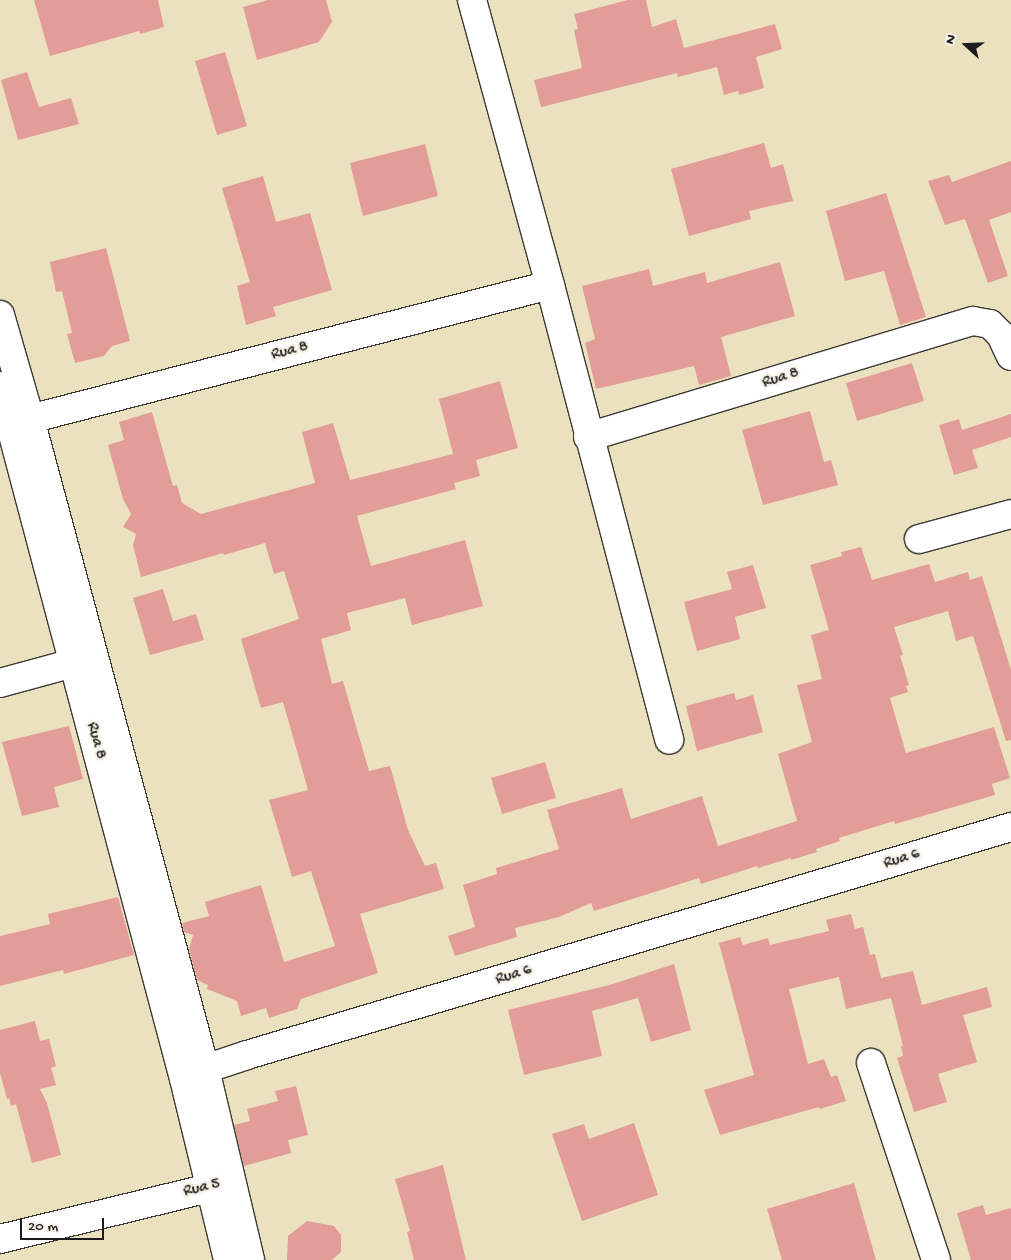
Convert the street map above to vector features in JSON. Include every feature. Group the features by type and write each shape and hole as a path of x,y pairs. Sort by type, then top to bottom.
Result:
{"street":[{"path":"472,0 550,285 588,437 669,740"},
{"name":"Rua 8","path":"194,1074 20,421 550,285"},
{"path":"0,314 5,388 20,421"},
{"name":"Rua 8","path":"588,437 973,321 990,324 1001,335 1011,356"},
{"path":"919,540 1011,514"},
{"path":"0,683 84,660"},
{"name":"Rua 6","path":"194,1074 1011,827"},
{"path":"871,1063 936,1260"},
{"path":"194,1074 220,1185 228,1260"},
{"path":"220,1185 250,1260"},
{"name":"Rua 5","path":"0,1239 220,1185"}],"building":[{"path":"34,0 158,0 164,27 140,34 139,31 50,56"},
{"path":"268,0 326,0 332,22 319,42 257,60 243,7"},
{"path":"628,0 646,0 652,27 676,19 684,48 775,24 782,49 756,57 764,88 739,95 738,91 724,95 717,67 678,77 677,73 541,107 534,80 582,68 574,30 578,29 574,14"},
{"path":"225,52 247,126 217,135 195,61"},
{"path":"27,72 39,107 71,98 79,124 18,140 1,80"},
{"path":"764,143 771,168 783,164 793,201 749,211 751,219 689,236 671,169"},
{"path":"425,144 438,196 363,216 350,163"},
{"path":"1011,161 1011,212 989,220 1008,276 988,283 965,219 945,225 928,181 949,175 952,182"},
{"path":"263,176 276,222 310,213 332,290 273,307 276,316 246,325 237,286 250,282 222,188"},
{"path":"886,193 926,317 900,325 884,271 845,281 826,211"},
{"path":"106,248 130,341 112,346 104,356 75,363 67,334 72,333 62,291 56,292 50,262"},
{"path":"780,262 795,316 721,337 731,376 699,385 694,366 596,389 585,343 595,339 582,286 649,269 653,286 705,272 707,283"},
{"path":"912,363 924,401 857,421 846,383"},
{"path":"500,381 518,448 476,460 480,476 454,483 456,489 357,516 371,566 465,540 483,606 412,625 405,598 347,613 351,630 321,639 332,684 343,681 369,771 390,766 408,830 425,866 436,863 444,889 360,914 378,973 301,999 297,1009 269,1018 266,1008 241,1016 237,1001 207,989 208,985 197,980 189,949 193,935 184,932 182,923 209,916 205,902 261,885 284,962 335,946 311,871 292,877 269,800 308,790 283,702 261,708 241,639 299,619 284,571 274,574 265,543 141,577 133,545 136,534 123,527 131,514 123,499 108,445 124,440 119,422 152,412 173,486 177,485 182,503 201,514 315,483 302,432 333,423 350,480 453,454 439,399"},
{"path":"810,411 824,462 831,460 838,485 763,505 742,430"},
{"path":"1011,414 1011,437 972,450 978,468 954,475 939,425 959,419 962,430"},
{"path":"861,547 872,580 929,564 935,582 968,572 970,580 982,576 1011,670 1011,740 1006,741 973,636 956,641 948,611 894,627 903,655 900,656 909,685 906,686 908,692 890,698 906,753 994,727 1010,778 992,784 995,795 895,824 894,821 839,838 840,841 816,849 817,852 791,860 791,858 758,868 757,866 701,884 699,878 594,911 591,903 559,917 515,928 517,937 455,956 448,936 475,927 463,885 497,874 496,868 559,849 547,810 622,788 631,819 702,796 718,846 797,821 778,754 812,742 797,685 822,679 811,635 829,630 810,565 842,556 841,552"},
{"path":"753,565 766,608 735,617 740,639 697,651 684,602 732,589 727,572"},
{"path":"163,589 173,621 196,614 204,640 150,655 133,598"},
{"path":"734,693 736,700 753,695 763,732 697,751 686,706"},
{"path":"69,726 83,779 54,787 59,807 22,816 2,742"},
{"path":"545,762 556,798 502,814 491,778"},
{"path":"118,897 134,955 64,974 63,970 0,986 0,936 50,924 48,914"},
{"path":"851,914 855,929 863,927 870,955 875,954 881,978 913,971 922,1005 987,987 992,1007 963,1015 977,1062 938,1074 947,1102 914,1112 897,1058 903,1056 901,1046 903,1046 891,998 846,1009 839,977 789,989 808,1064 824,1059 831,1077 837,1075 846,1101 720,1135 704,1090 754,1075 719,943 740,937 743,945 768,938 770,945 829,931 826,920"},
{"path":"674,964 691,1030 651,1042 638,998 592,1011 602,1056 524,1075 508,1010 613,984"},
{"path":"35,1021 40,1041 49,1039 56,1066 51,1068 56,1085 40,1089 47,1103 61,1155 32,1163 16,1104 11,1106 9,1098 7,1099 0,1073 0,1030"},
{"path":"296,1086 308,1135 288,1140 291,1153 244,1166 234,1125 250,1121 247,1109 278,1101 275,1091"},
{"path":"634,1123 658,1195 582,1221 552,1134 584,1124 589,1139"},
{"path":"443,1165 466,1260 414,1260 407,1232 410,1231 395,1179"},
{"path":"854,1183 876,1260 782,1260 767,1209"},
{"path":"983,1205 986,1215 1011,1208 1011,1260 971,1260 957,1213"},
{"path":"307,1221 334,1226 341,1235 341,1252 332,1260 287,1260 288,1236"}]}
